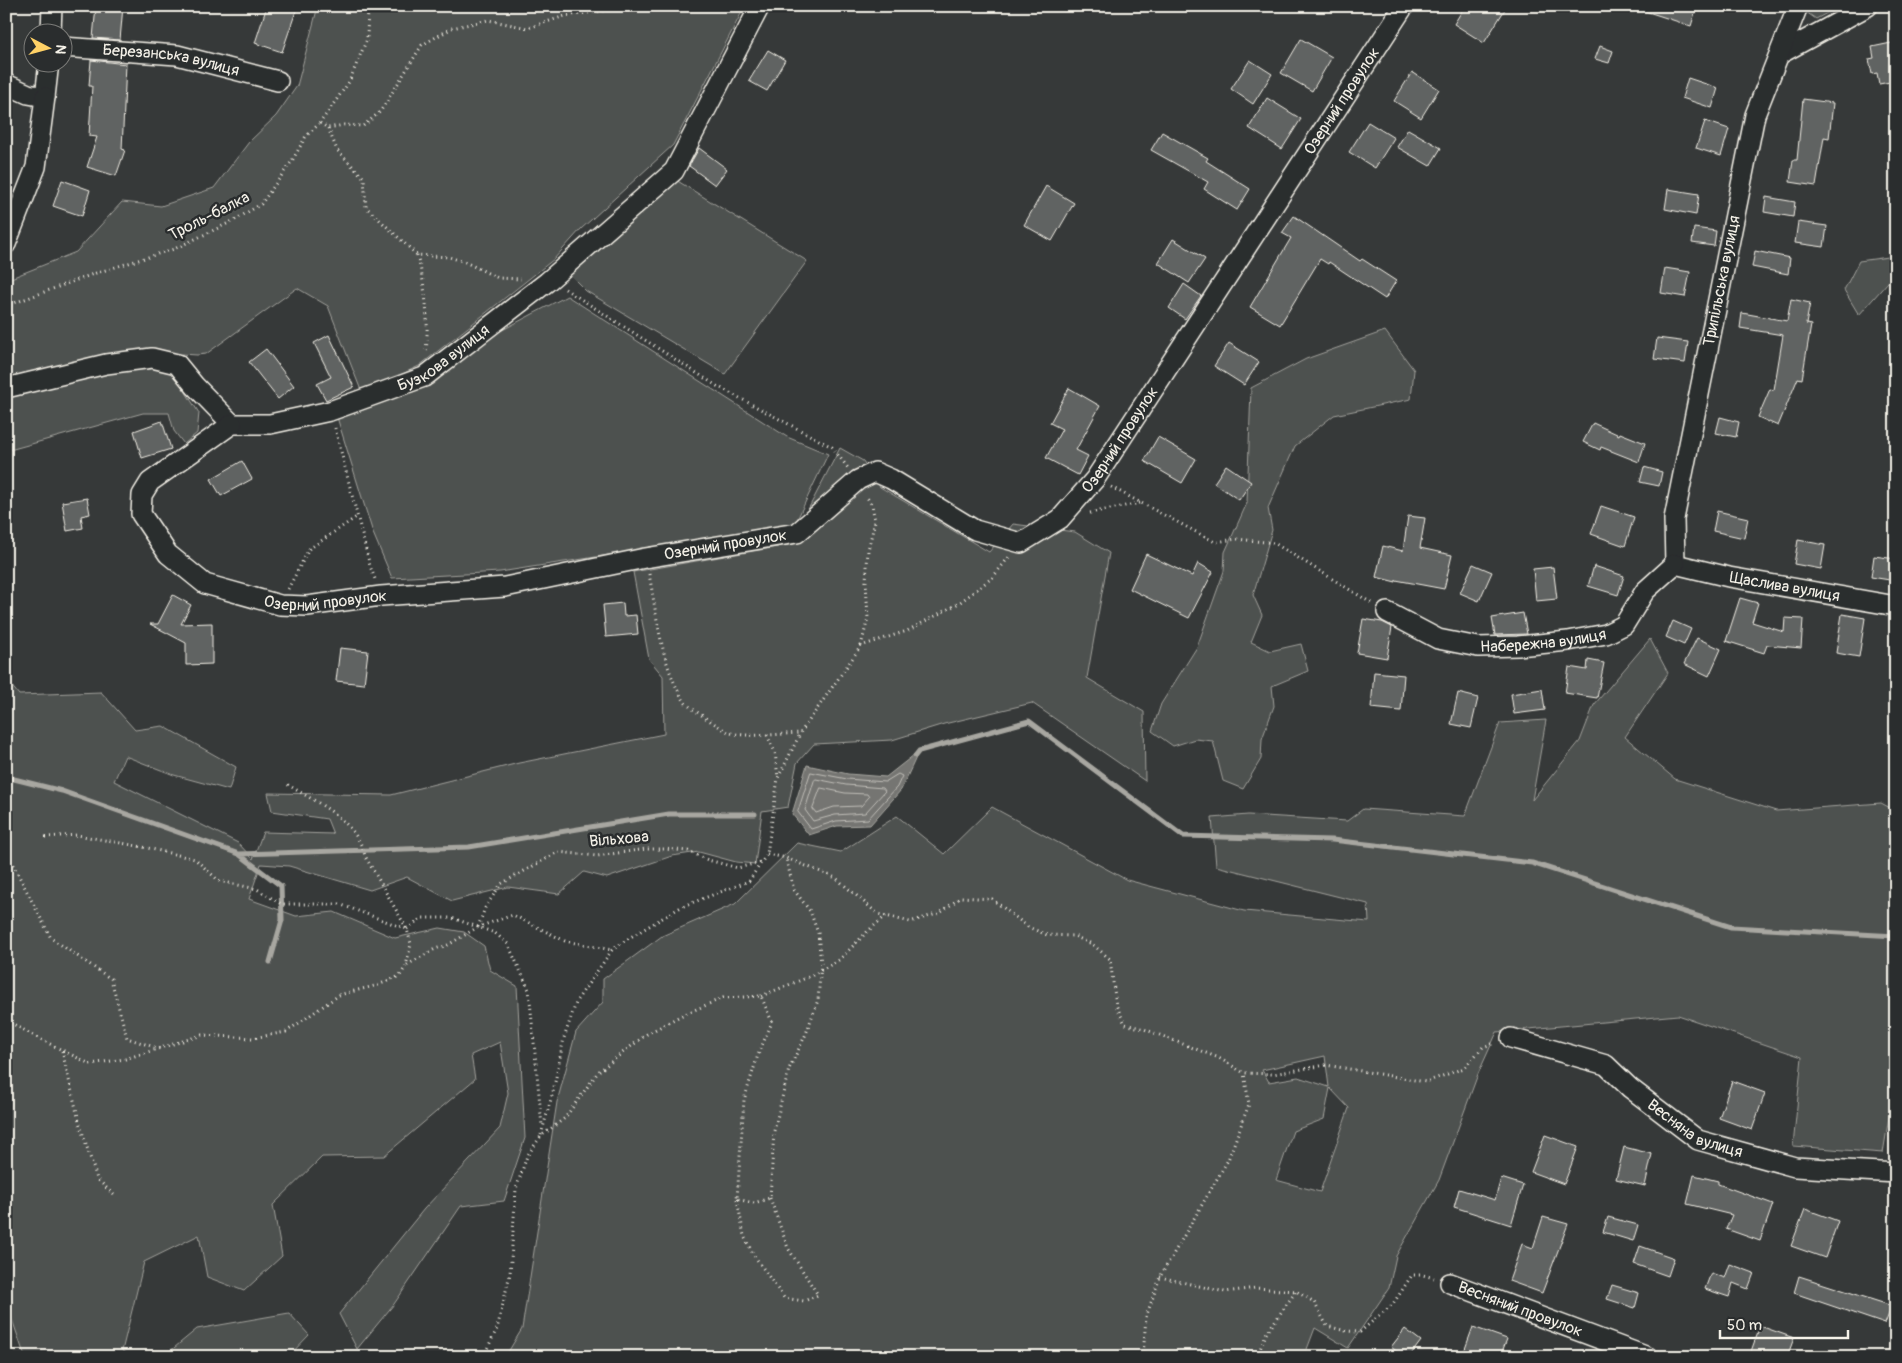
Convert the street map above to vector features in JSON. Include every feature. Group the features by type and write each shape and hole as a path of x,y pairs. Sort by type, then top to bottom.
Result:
{"street":[{"path":"51,22 52,6"},
{"name":"Бузкова вулиця","path":"232,424 270,424 330,411 424,377 547,282 674,171 760,6"},
{"name":"Озерний провулок","path":"232,424 150,482 142,495 141,514 168,554 205,584 280,605 307,606 381,596 505,587 646,558 797,533 858,480 875,472 891,479 975,530 1021,542 1060,519 1095,478 1404,6"},
{"name":"Трипільська вулиця","path":"1675,564 1674,519 1755,115 1798,6"},
{"path":"1780,54 1868,6"},
{"name":"Березанська вулиця","path":"72,48 178,55 278,81"},
{"path":"6,244 36,167 47,72"},
{"path":"6,84 28,94 45,97"},
{"path":"6,388 106,364 152,358 177,364 195,386 232,424"},
{"name":"Щаслива вулиця","path":"1675,564 1729,577 1896,606"},
{"name":"Набережна вулиця","path":"1387,612 1438,639 1478,647 1518,646 1568,641 1606,634 1624,625 1644,591 1675,564"},
{"name":"Весняна вулиця","path":"1511,1038 1606,1065 1630,1088 1698,1140 1795,1167 1896,1173"},
{"name":"Весняний провулок","path":"1450,1283 1648,1357"}],"path":[{"name":"Троль-балка","path":"6,306 96,273 174,249 235,220 261,204 292,161 306,136 320,123 349,82 367,39 368,6"},
{"path":"328,128 344,124 364,126 380,112 422,45 452,28 488,20 528,28 565,16 637,6"},
{"path":"320,123 328,128 337,150 364,178 366,207 417,255 421,270 426,311 427,341 424,377"},
{"path":"417,255 449,257 465,262 498,278 547,282 562,287 717,386 832,448 858,480 862,491 872,504 875,521 868,550 866,581 868,618 861,646 801,732 778,778"},
{"path":"330,411 370,566 381,596"},
{"path":"1095,478 1215,542 1237,539 1274,544 1387,612"},
{"path":"1087,513 1141,502"},
{"path":"280,605 309,549 358,516"},
{"path":"861,646 908,631 958,603 993,577 1021,542"},
{"path":"646,558 660,636 668,668 685,703 730,732 767,736 801,732"},
{"path":"541,1136 553,1092 564,1038 577,1000 612,950 681,907 748,881 767,854 778,778 775,752 767,736"},
{"path":"6,1020 90,1064 125,1059 202,1036 253,1038 286,1032 339,995 378,985 400,976 406,966 411,944 407,929 365,856 362,843 344,821 286,783"},
{"path":"45,837 77,835 143,847 195,860 219,881 257,889 281,904 339,904 407,929"},
{"name":"Вільхова","path":"478,927 485,908 501,884 558,852 597,856 646,849 688,851 708,860 738,868 762,861"},
{"path":"6,851 50,938 111,979 127,1038 161,1049"},
{"path":"767,854 786,858 836,878 878,914 910,922 940,913 961,897 992,899 1028,927 1046,935 1074,936 1092,944 1110,959 1116,1006 1125,1024 1144,1029 1219,1058 1244,1074 1273,1074 1326,1065 1426,1082 1464,1068 1483,1047 1511,1038"},
{"path":"761,996 772,1022 758,1055 744,1100 737,1199 744,1236 753,1254 784,1298 804,1301 818,1295 788,1248 770,1198 774,1131 789,1069 806,1034 818,1000 821,971 818,932 810,911 794,890 786,858"},
{"path":"406,966 435,949 448,945 478,927 513,915 565,940 612,950"},
{"path":"483,1357 497,1330 510,1274 516,1189 527,1156 541,1136 565,1118 598,1072 647,1034 680,1016 723,998 761,996 821,971 839,960 868,930 886,916"},
{"path":"407,929 420,918 452,918 495,933 508,944 529,990 542,1129"},
{"path":"62,1050 80,1125 97,1178 114,1195"},
{"path":"1143,1357 1146,1317 1160,1277 1228,1160 1249,1104 1244,1074"},
{"path":"737,1199 754,1202 770,1198"},
{"path":"1160,1277 1224,1292 1256,1288 1296,1291 1314,1302 1327,1326 1346,1331 1360,1332 1393,1304 1412,1275 1423,1275 1450,1283"},
{"path":"1257,1357 1266,1334 1296,1291"}],"shaded area":[{"path":"318,6 745,6 673,145 581,229 554,259 419,366 362,393 328,306 297,288 206,354 137,351 6,378 6,280 76,252 122,202 161,206 214,188 249,142 276,116 297,86"},
{"path":"1808,6 1840,6 1816,19 1806,12"},
{"path":"676,180 807,261 725,374 586,291 567,272"},
{"path":"1896,256 1896,282 1888,282 1859,315 1844,290 1859,261"},
{"path":"567,296 787,437 828,454 794,526 500,572 392,578 373,533 336,414 433,384 475,347 491,336"},
{"path":"1385,331 1414,370 1411,399 1334,415 1295,446 1268,508 1272,530 1253,595 1262,615 1251,642 1270,651 1301,644 1308,671 1272,686 1274,706 1262,739 1261,759 1243,789 1223,781 1213,741 1195,739 1173,746 1152,731 1161,704 1197,647 1224,571 1225,552 1247,503 1251,388 1306,359"},
{"path":"149,365 167,369 175,375 199,413 197,433 184,444 174,431 169,413 143,413 6,451 6,396 108,372"},
{"path":"840,448 863,461 880,487 989,552 1013,524 1075,532 1109,553 1087,678 1144,712 1145,781 1032,703 944,724 892,740 814,744 797,763 788,807 762,811 755,864 736,862 699,852 672,856 607,878 584,872 559,894 508,887 452,901 407,877 370,890 289,866 261,864 249,899 296,916 334,912 395,938 440,928 464,932 484,946 490,970 517,986 525,1138 504,1201 461,1206 394,1304 357,1349 339,1314 424,1209 500,1128 508,1093 500,1042 471,1055 475,1079 384,1156 322,1157 273,1205 282,1256 244,1291 207,1277 199,1235 144,1262 122,1351 134,1357 25,1357 6,1302 6,679 19,695 101,692 135,730 163,726 236,767 229,790 174,775 125,756 114,781 238,843 253,859 263,832 333,834 327,819 272,811 268,793 391,795 519,763 664,734 663,676 649,659 633,572 794,544 801,523"},
{"path":"1650,639 1668,673 1625,737 1675,779 1776,811 1881,803 1896,811 1896,1075 1883,1153 1793,1146 1802,1057 1678,1015 1497,1032 1478,1074 1439,1180 1396,1256 1389,1288 1348,1348 1315,1328 1304,1357 505,1357 522,1329 557,1102 576,1032 603,1002 603,979 662,936 735,904 797,843 841,852 897,816 944,854 992,807 1127,880 1244,911 1369,922 1368,904 1216,866 1212,818 1248,815 1347,821 1363,809 1465,816 1500,723 1546,720 1532,800 1580,741 1594,705","holes":["1325,1056 1329,1087 1298,1077 1269,1082 1262,1070","1330,1088 1349,1108 1320,1192 1276,1180 1293,1131 1324,1119"]},
{"path":"289,1313 309,1335 288,1357 163,1357 197,1329"}],"water":[{"path":"919,751 901,790 870,825 837,826 809,835 792,814 807,765 848,774 886,777"}],"building":[{"path":"96,6 123,6 120,40 93,38"},
{"path":"267,6 281,6 296,11 282,52 255,43"},
{"path":"1465,6 1507,6 1484,43 1454,24"},
{"path":"1640,6 1697,6 1691,26 1639,9"},
{"path":"1301,39 1332,57 1312,91 1281,73"},
{"path":"1896,42 1896,81 1879,84 1877,73 1872,74 1869,59 1874,58 1872,47"},
{"path":"1600,46 1613,51 1609,63 1595,59"},
{"path":"768,50 785,60 767,91 749,81"},
{"path":"91,60 126,64 122,149 125,150 116,176 87,167 97,137 89,136 92,86 89,86"},
{"path":"1250,60 1272,74 1253,104 1231,89"},
{"path":"1412,72 1439,89 1421,118 1394,101"},
{"path":"1688,78 1718,88 1712,108 1682,98"},
{"path":"1267,98 1301,119 1282,149 1249,128"},
{"path":"1803,99 1833,103 1829,138 1824,137 1816,186 1790,182 1793,160 1797,160"},
{"path":"1705,121 1729,129 1721,156 1696,148"},
{"path":"1368,122 1394,138 1375,168 1349,152"},
{"path":"1408,129 1441,148 1430,166 1397,147"},
{"path":"1162,132 1208,158 1206,161 1250,189 1237,210 1204,189 1208,182 1151,150"},
{"path":"699,148 727,169 715,185 689,166"},
{"path":"62,180 90,190 82,216 53,206"},
{"path":"1046,186 1074,203 1052,241 1024,225"},
{"path":"1668,189 1699,194 1696,215 1665,209"},
{"path":"1766,197 1795,202 1793,217 1764,212"},
{"path":"1294,216 1360,261 1362,259 1396,281 1385,299 1329,262 1328,264 1320,259 1280,325 1250,307 1291,238 1282,233"},
{"path":"1798,222 1827,226 1824,247 1795,243"},
{"path":"1694,228 1716,231 1714,246 1692,243"},
{"path":"1173,239 1205,259 1189,283 1158,263"},
{"path":"1755,251 1790,258 1788,274 1752,267"},
{"path":"1665,268 1690,272 1685,297 1661,293"},
{"path":"1184,284 1201,296 1185,319 1169,308"},
{"path":"1791,299 1810,303 1806,324 1811,325 1802,379 1798,378 1778,426 1758,417 1770,389 1774,390 1783,335 1740,328 1742,313 1787,321"},
{"path":"329,335 354,387 326,400 317,384 331,377 314,343"},
{"path":"1657,338 1688,342 1685,363 1654,359"},
{"path":"1229,343 1259,362 1244,385 1214,366"},
{"path":"266,349 294,386 278,399 249,362"},
{"path":"1069,388 1100,406 1076,450 1088,456 1078,475 1046,458 1062,429 1050,423"},
{"path":"1720,417 1739,422 1736,437 1716,433"},
{"path":"162,421 171,449 142,458 134,431"},
{"path":"1593,423 1619,435 1620,433 1645,443 1639,462 1601,447 1600,450 1583,442"},
{"path":"1158,437 1196,459 1182,483 1144,461"},
{"path":"242,461 252,479 221,496 211,479"},
{"path":"1226,465 1251,482 1239,500 1214,483"},
{"path":"1644,467 1662,472 1659,486 1640,482"},
{"path":"87,498 90,514 81,516 83,528 67,531 62,502"},
{"path":"1601,506 1634,517 1625,546 1591,534"},
{"path":"1717,511 1748,518 1744,538 1713,531"},
{"path":"1408,516 1425,518 1420,548 1452,555 1444,589 1376,577 1383,546 1403,551"},
{"path":"1798,540 1825,545 1821,569 1794,564"},
{"path":"1146,554 1192,576 1198,563 1213,572 1189,618 1130,589"},
{"path":"1874,556 1896,559 1896,581 1871,577"},
{"path":"1473,564 1492,572 1479,601 1460,593"},
{"path":"1594,566 1624,576 1618,595 1588,586"},
{"path":"1553,567 1557,599 1536,601 1533,569"},
{"path":"173,595 191,605 181,624 212,623 212,664 186,665 186,643 150,624 158,624"},
{"path":"1740,598 1758,603 1752,622 1784,632 1785,618 1803,619 1801,648 1767,645 1764,653 1726,641"},
{"path":"623,603 624,616 636,615 638,634 606,637 603,605"},
{"path":"1523,613 1527,634 1495,635 1492,618"},
{"path":"1842,614 1865,618 1859,657 1836,653"},
{"path":"1363,619 1382,622 1392,627 1387,658 1357,653"},
{"path":"1673,621 1691,629 1684,645 1666,637"},
{"path":"1697,638 1721,649 1709,676 1684,664"},
{"path":"340,648 368,651 364,684 336,681"},
{"path":"1588,660 1604,663 1597,698 1565,693 1569,667 1587,670"},
{"path":"1374,672 1404,675 1401,711 1371,708"},
{"path":"1542,689 1545,710 1514,714 1511,694"},
{"path":"1458,693 1478,698 1471,728 1451,724"},
{"path":"1732,1081 1765,1093 1752,1130 1719,1118"},
{"path":"1545,1135 1578,1147 1564,1184 1531,1172"},
{"path":"1624,1147 1652,1154 1645,1186 1616,1179"},
{"path":"1694,1175 1718,1181 1718,1184 1773,1204 1760,1241 1726,1229 1732,1215 1687,1204"},
{"path":"1501,1178 1523,1185 1511,1225 1454,1207 1459,1189 1495,1200"},
{"path":"1805,1209 1838,1221 1825,1258 1791,1246"},
{"path":"1543,1217 1568,1224 1542,1293 1509,1281 1522,1244 1533,1248"},
{"path":"1608,1217 1638,1225 1633,1241 1603,1232"},
{"path":"1640,1246 1674,1258 1668,1276 1634,1264"},
{"path":"1730,1264 1754,1273 1748,1289 1733,1283 1729,1297 1705,1289 1711,1273 1725,1278"},
{"path":"1799,1276 1892,1306 1885,1324 1794,1293"},
{"path":"1612,1285 1639,1293 1635,1308 1607,1299"},
{"path":"1760,1326 1794,1338 1787,1357 1749,1357"},
{"path":"1473,1327 1507,1339 1500,1357 1462,1357"},
{"path":"1405,1329 1421,1341 1409,1357 1404,1357 1391,1347"}],"waterway":[{"path":"915,756 919,751 1029,721 1183,836 1332,840 1532,863 1731,927 1896,936"},
{"path":"6,777 62,791 239,854 469,847 669,814 755,814"},
{"path":"240,855 281,886 282,920 270,962"}]}
